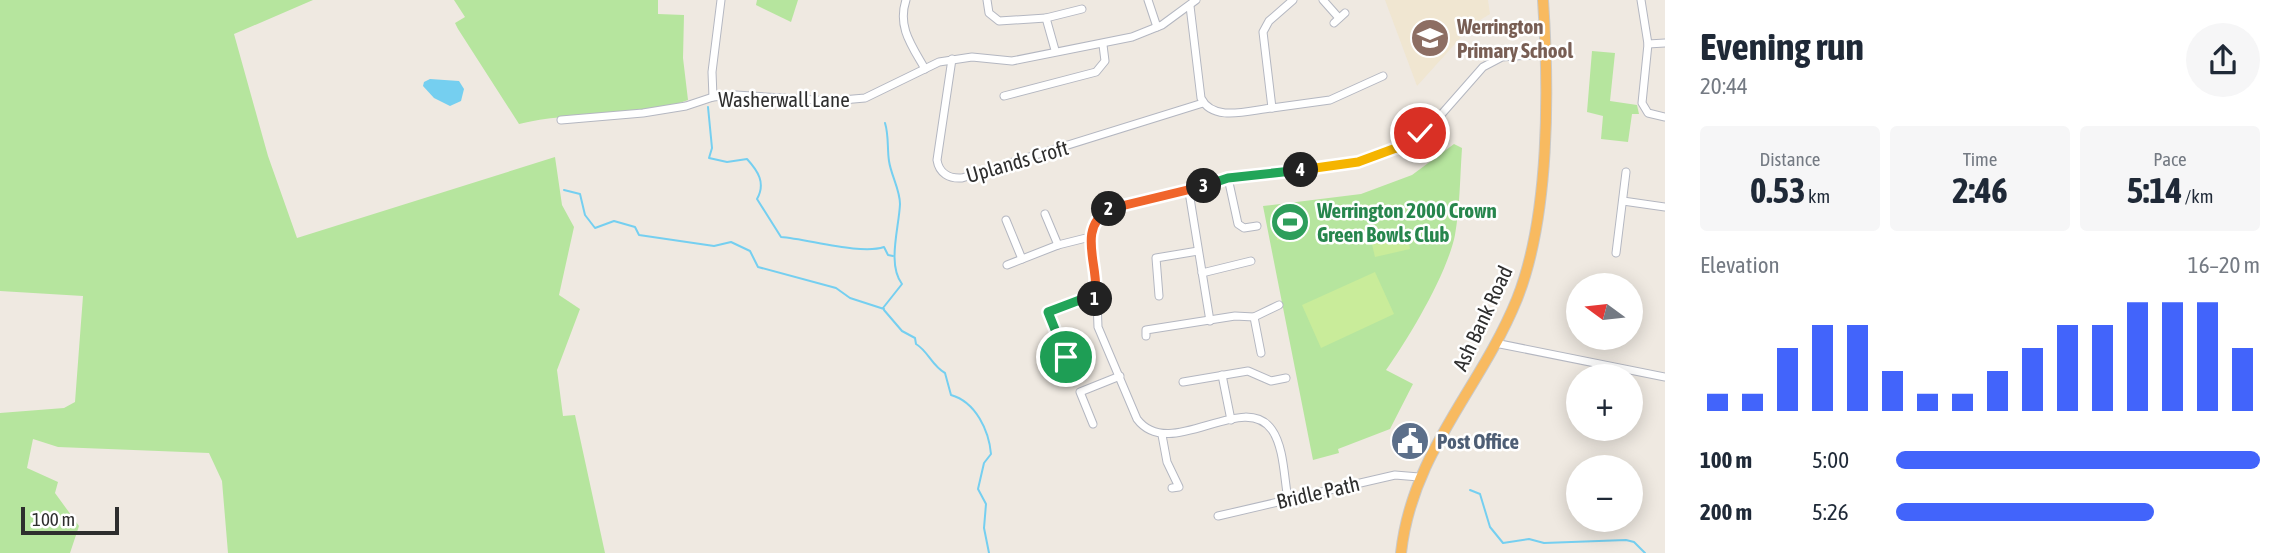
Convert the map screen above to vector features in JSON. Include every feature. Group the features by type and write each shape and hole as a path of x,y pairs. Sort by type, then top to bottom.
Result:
{"highway":[{"name":"Ash Bank Road","path":"1401,553 1408,506 1419,477 1516,300 1535,233 1543,136 1543,0"}],"street":[{"path":"713,97 712,72 721,0"},
{"path":"906,0 903,13 905,32 925,69"},
{"path":"987,0 989,13 1002,22 1046,18 1082,9"},
{"path":"1148,0 1157,27"},
{"path":"1272,108 1263,32 1269,21 1293,0"},
{"path":"1323,0 1340,18"},
{"path":"1641,0 1648,44 1642,103 1650,114 1665,117"},
{"path":"1193,3 1203,103 1210,111 1220,113 1330,100 1383,76"},
{"name":"Washerwall Lane","path":"561,120 643,113 686,106 713,97 850,100 874,95 925,69 952,59 1012,61 1055,50 1103,45 1157,27 1193,3"},
{"path":"1046,18 1055,50"},
{"path":"1648,44 1665,43"},
{"path":"1004,96 1096,72 1105,61 1103,45"},
{"path":"1288,499 1277,439 1272,428 1257,418 1231,420 1162,435 1149,430 1137,419 1097,327 1096,275 1090,237 1095,222 1110,209 1189,192 1228,178 1344,165 1385,153 1432,125 1483,66 1502,57 1545,54"},
{"name":"Uplands Croft","path":"952,59 937,160 943,173 951,178 962,178 1055,151 1203,103"},
{"path":"1616,253 1626,172"},
{"path":"1228,178 1238,224 1244,228 1256,226"},
{"path":"1189,192 1210,321"},
{"path":"1623,201 1665,207"},
{"path":"1045,214 1058,245"},
{"path":"1006,220 1022,259"},
{"path":"1007,265 1058,245 1090,237"},
{"path":"1159,296 1156,257 1198,251"},
{"path":"1202,273 1251,261"},
{"path":"1066,357 1048,312 1085,298 1096,299"},
{"path":"1146,337 1146,330 1254,317 1279,305"},
{"path":"1254,317 1261,353"},
{"path":"1495,342 1665,377"},
{"path":"1183,382 1248,371 1271,381 1286,378"},
{"path":"1222,375 1231,420"},
{"path":"1093,424 1080,392 1120,376"},
{"path":"1162,435 1167,462 1179,487 1172,488"},
{"name":"Bridle Path","path":"1218,516 1395,474 1419,477"}],"shaded area":[{"name":"Werrington Primary School","path":"1385,0 1488,0 1490,14 1472,25 1417,86"}],"green space":[{"path":"0,0 313,0 234,34 268,156 297,238 555,157 562,205 574,227 559,295 580,309 557,370 563,416 575,415 605,553 228,553 222,481 209,453 58,447 33,439 27,468 58,482 55,493 79,526 70,553 0,553 0,413 64,408 75,402 83,296 0,291"},
{"path":"454,0 658,0 658,14 684,15 683,58 688,100 626,113 561,117 519,124 458,29 455,23 465,17"},
{"path":"757,0 798,0 791,22 756,5"},
{"path":"1592,51 1615,53 1610,101 1637,105 1639,114 1632,114 1628,142 1601,139 1603,116 1587,112"},
{"path":"1454,144 1462,148 1458,214 1451,251 1426,305 1386,370 1413,384 1390,429 1338,449 1339,453 1313,460 1263,206 1361,194 1412,175"},
{"name":"Werrington 2000 Crown Green Bowls Club","path":"1303,207 1307,233 1277,240 1274,211"},
{"path":"1407,233 1410,249 1375,257 1371,240"},
{"path":"1375,272 1394,314 1321,348 1302,305"}],"water":[{"path":"430,79 459,81 464,89 461,101 450,106 434,98 423,86 424,82"}],"waterway":[{"path":"708,107 712,148 709,158 727,162 747,159 760,178 761,188 757,199 781,237 848,248 884,247 888,255 893,256"},
{"path":"883,308 902,284 895,266 900,199 889,161 885,123"},
{"path":"564,190 580,194 585,215 595,228 614,221 635,227 639,235 714,246 731,242 750,251 758,267 836,288 850,298 884,309"},
{"path":"884,310 902,331 915,338 916,344 945,373 951,395 968,404 984,427 991,454 984,463 978,489 986,504 984,528 989,553"},
{"path":"1470,490 1480,494 1490,527 1503,543 1529,539 1544,543 1626,540 1634,542 1645,553"}],"place":[{"name":"Werrington Primary School","path":"1430,38"},
{"name":"Werrington 2000 Crown Green Bowls Club","path":"1290,222"},
{"name":"Post Office","path":"1410,441"}],"route":[{"path":"1066,357 1048,312 1085,298 1096,299 1096,275 1090,234 1095,222 1105,211 1189,192 1222,179 1358,162 1385,153 1420,133"}]}
